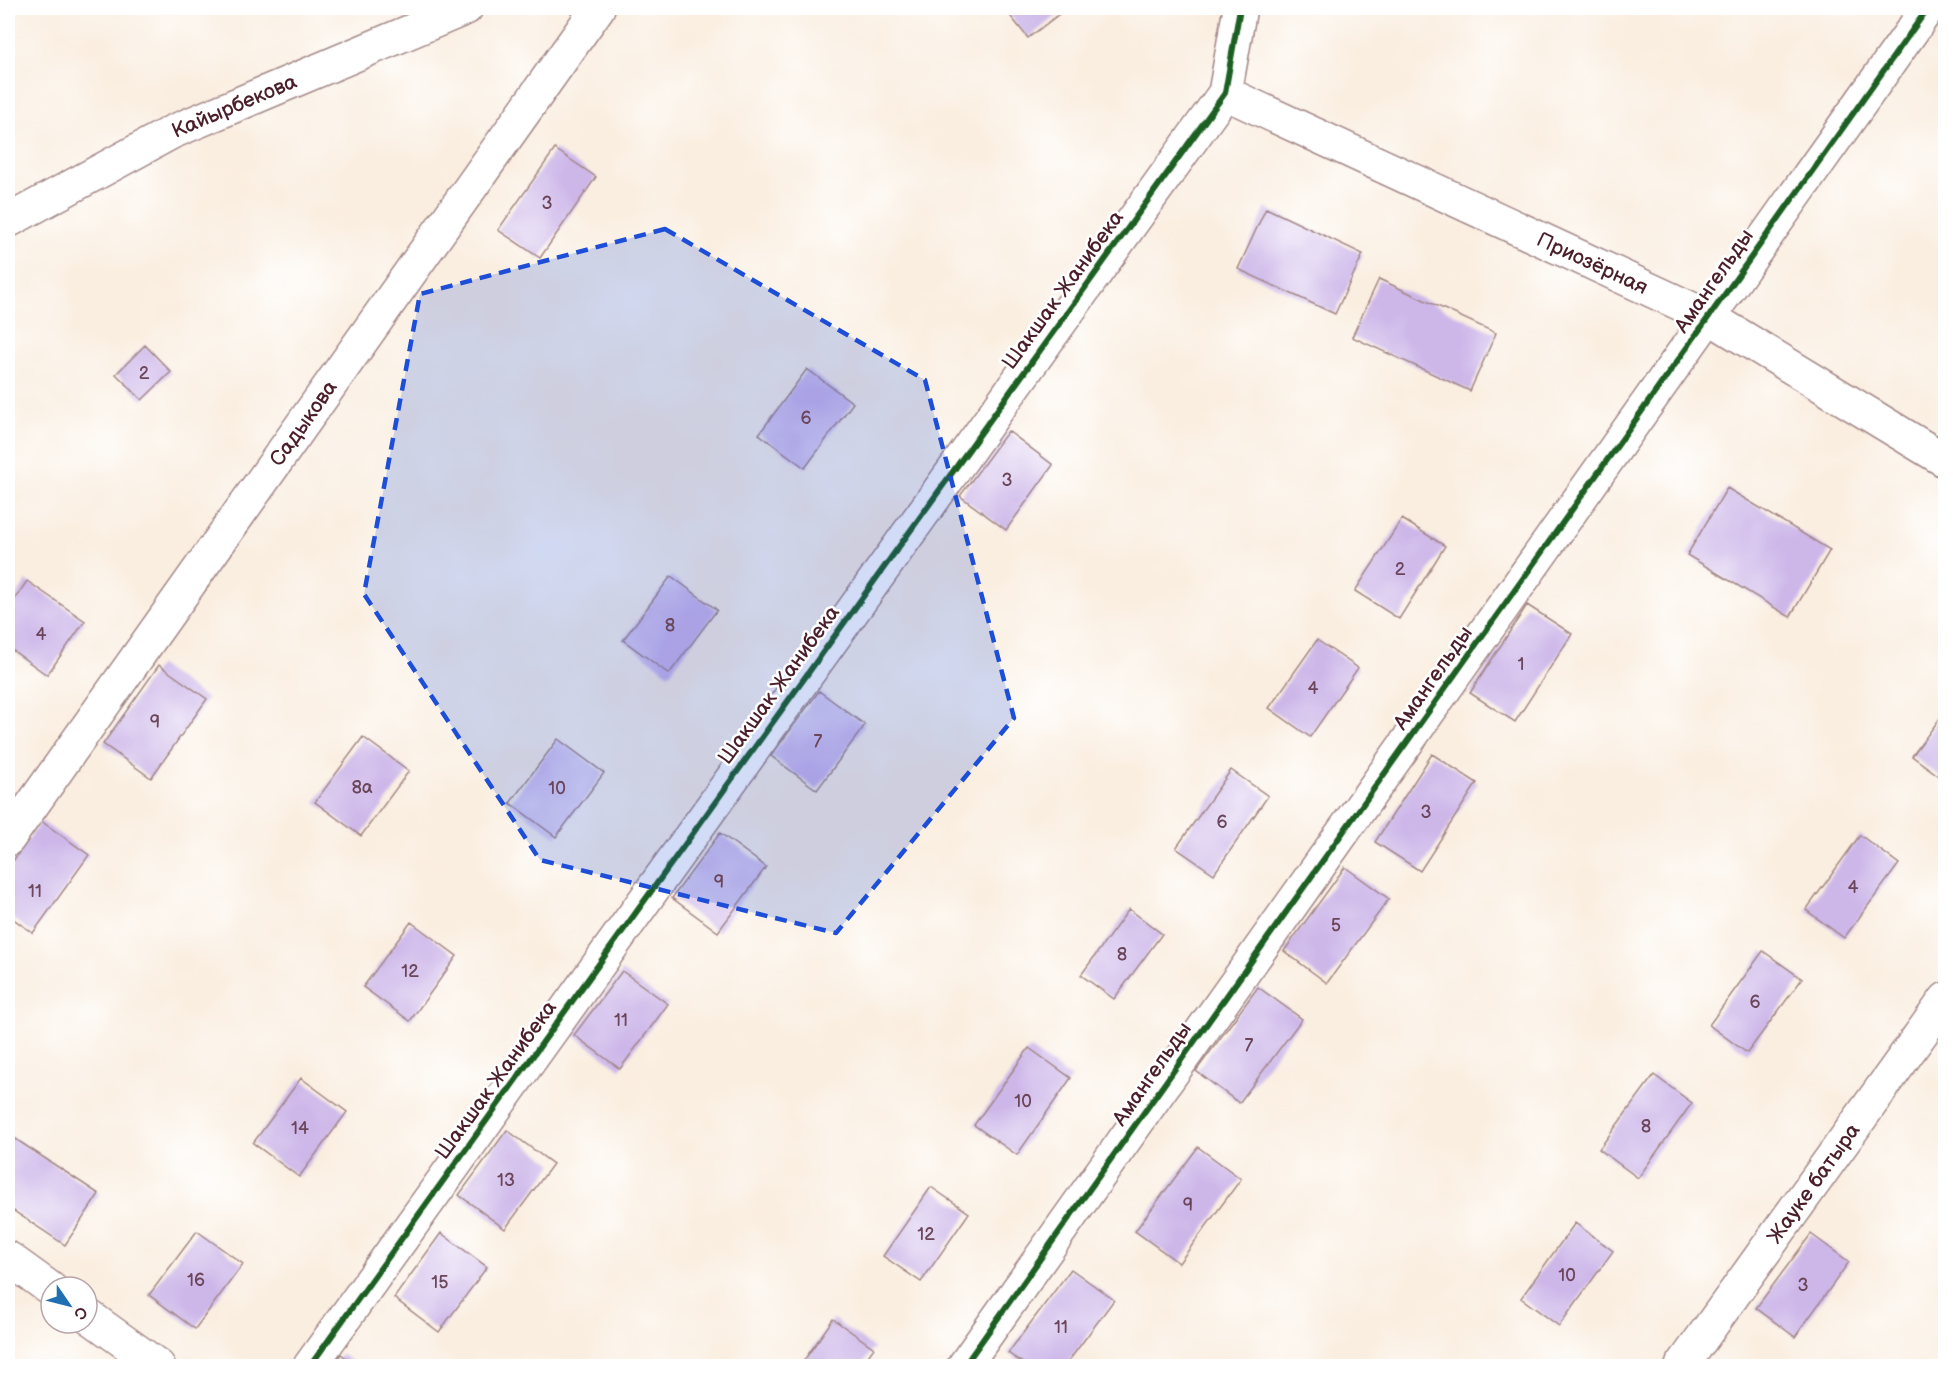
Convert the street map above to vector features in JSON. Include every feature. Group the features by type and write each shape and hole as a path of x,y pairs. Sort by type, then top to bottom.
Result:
{"street":[{"name":"Кайырбекова","path":"8,221 172,132 466,8"},
{"name":"Садыкова","path":"8,839 598,8"},
{"name":"Шакшак Жанибека","path":"310,1366 1225,93 1240,8"},
{"name":"Амангельды","path":"964,1366 1928,8"},
{"name":"Приозёрная","path":"1225,93 1709,316 1946,461"},
{"name":"Жауке батыра","path":"1682,1366 1946,999"},
{"path":"8,1258 39,1280"},
{"path":"99,1324 158,1366"}],"highlighted area":[{"path":"665,229 925,380 1014,718 836,933 540,860 364,594 420,294"}],"building":[{"path":"1004,8 1067,8 1028,38"},
{"path":"555,149 596,177 540,258 498,230"},
{"path":"1266,208 1363,254 1335,314 1238,269"},
{"path":"1379,279 1496,333 1470,391 1352,337"},
{"path":"145,345 171,372 142,400 116,374"},
{"path":"807,369 853,403 805,468 759,434"},
{"path":"1008,431 1053,465 1006,530 960,496"},
{"path":"1727,488 1830,550 1790,617 1687,555"},
{"path":"1402,519 1445,546 1399,619 1355,591"},
{"path":"671,576 717,610 669,674 623,640"},
{"path":"27,581 85,621 47,675 8,647 8,609"},
{"path":"1527,605 1572,634 1515,722 1470,693"},
{"path":"1317,640 1358,668 1310,737 1269,708"},
{"path":"159,665 207,699 151,778 103,744"},
{"path":"819,691 865,725 817,790 771,756"},
{"path":"1946,710 1946,781 1912,756"},
{"path":"363,737 409,771 361,836 315,802"},
{"path":"558,739 604,773 556,837 510,803"},
{"path":"1432,754 1477,783 1420,871 1375,842"},
{"path":"1231,770 1268,796 1214,874 1176,848"},
{"path":"41,821 89,855 33,933 8,915 8,868"},
{"path":"720,833 766,867 718,932 672,898"},
{"path":"1860,835 1899,864 1844,938 1806,910"},
{"path":"1345,867 1389,899 1327,983 1284,951"},
{"path":"1129,909 1162,934 1114,999 1081,975"},
{"path":"411,922 457,956 410,1021 363,987"},
{"path":"1763,951 1802,979 1747,1053 1709,1025"},
{"path":"622,971 668,1004 620,1069 574,1035"},
{"path":"1258,987 1302,1019 1239,1103 1196,1071"},
{"path":"1029,1048 1071,1078 1017,1155 974,1125"},
{"path":"1654,1075 1692,1103 1638,1178 1599,1149"},
{"path":"301,1078 347,1112 299,1177 253,1143"},
{"path":"507,1130 553,1164 505,1229 459,1195"},
{"path":"8,1134 99,1194 65,1245 8,1207"},
{"path":"1198,1147 1241,1179 1179,1263 1135,1231"},
{"path":"931,1187 969,1213 921,1282 883,1256"},
{"path":"1575,1223 1613,1251 1559,1326 1521,1298"},
{"path":"197,1231 243,1264 195,1329 149,1295"},
{"path":"441,1233 487,1267 439,1332 394,1298"},
{"path":"1811,1234 1849,1262 1795,1337 1756,1308"},
{"path":"1071,1269 1114,1300 1065,1366 1027,1366 1008,1353"},
{"path":"833,1319 874,1348 861,1366 800,1366"},
{"path":"341,1354 358,1366 332,1366"}],"cycle path":[{"path":"310,1366 1225,93 1240,8"},
{"path":"964,1366 1928,8"}]}
